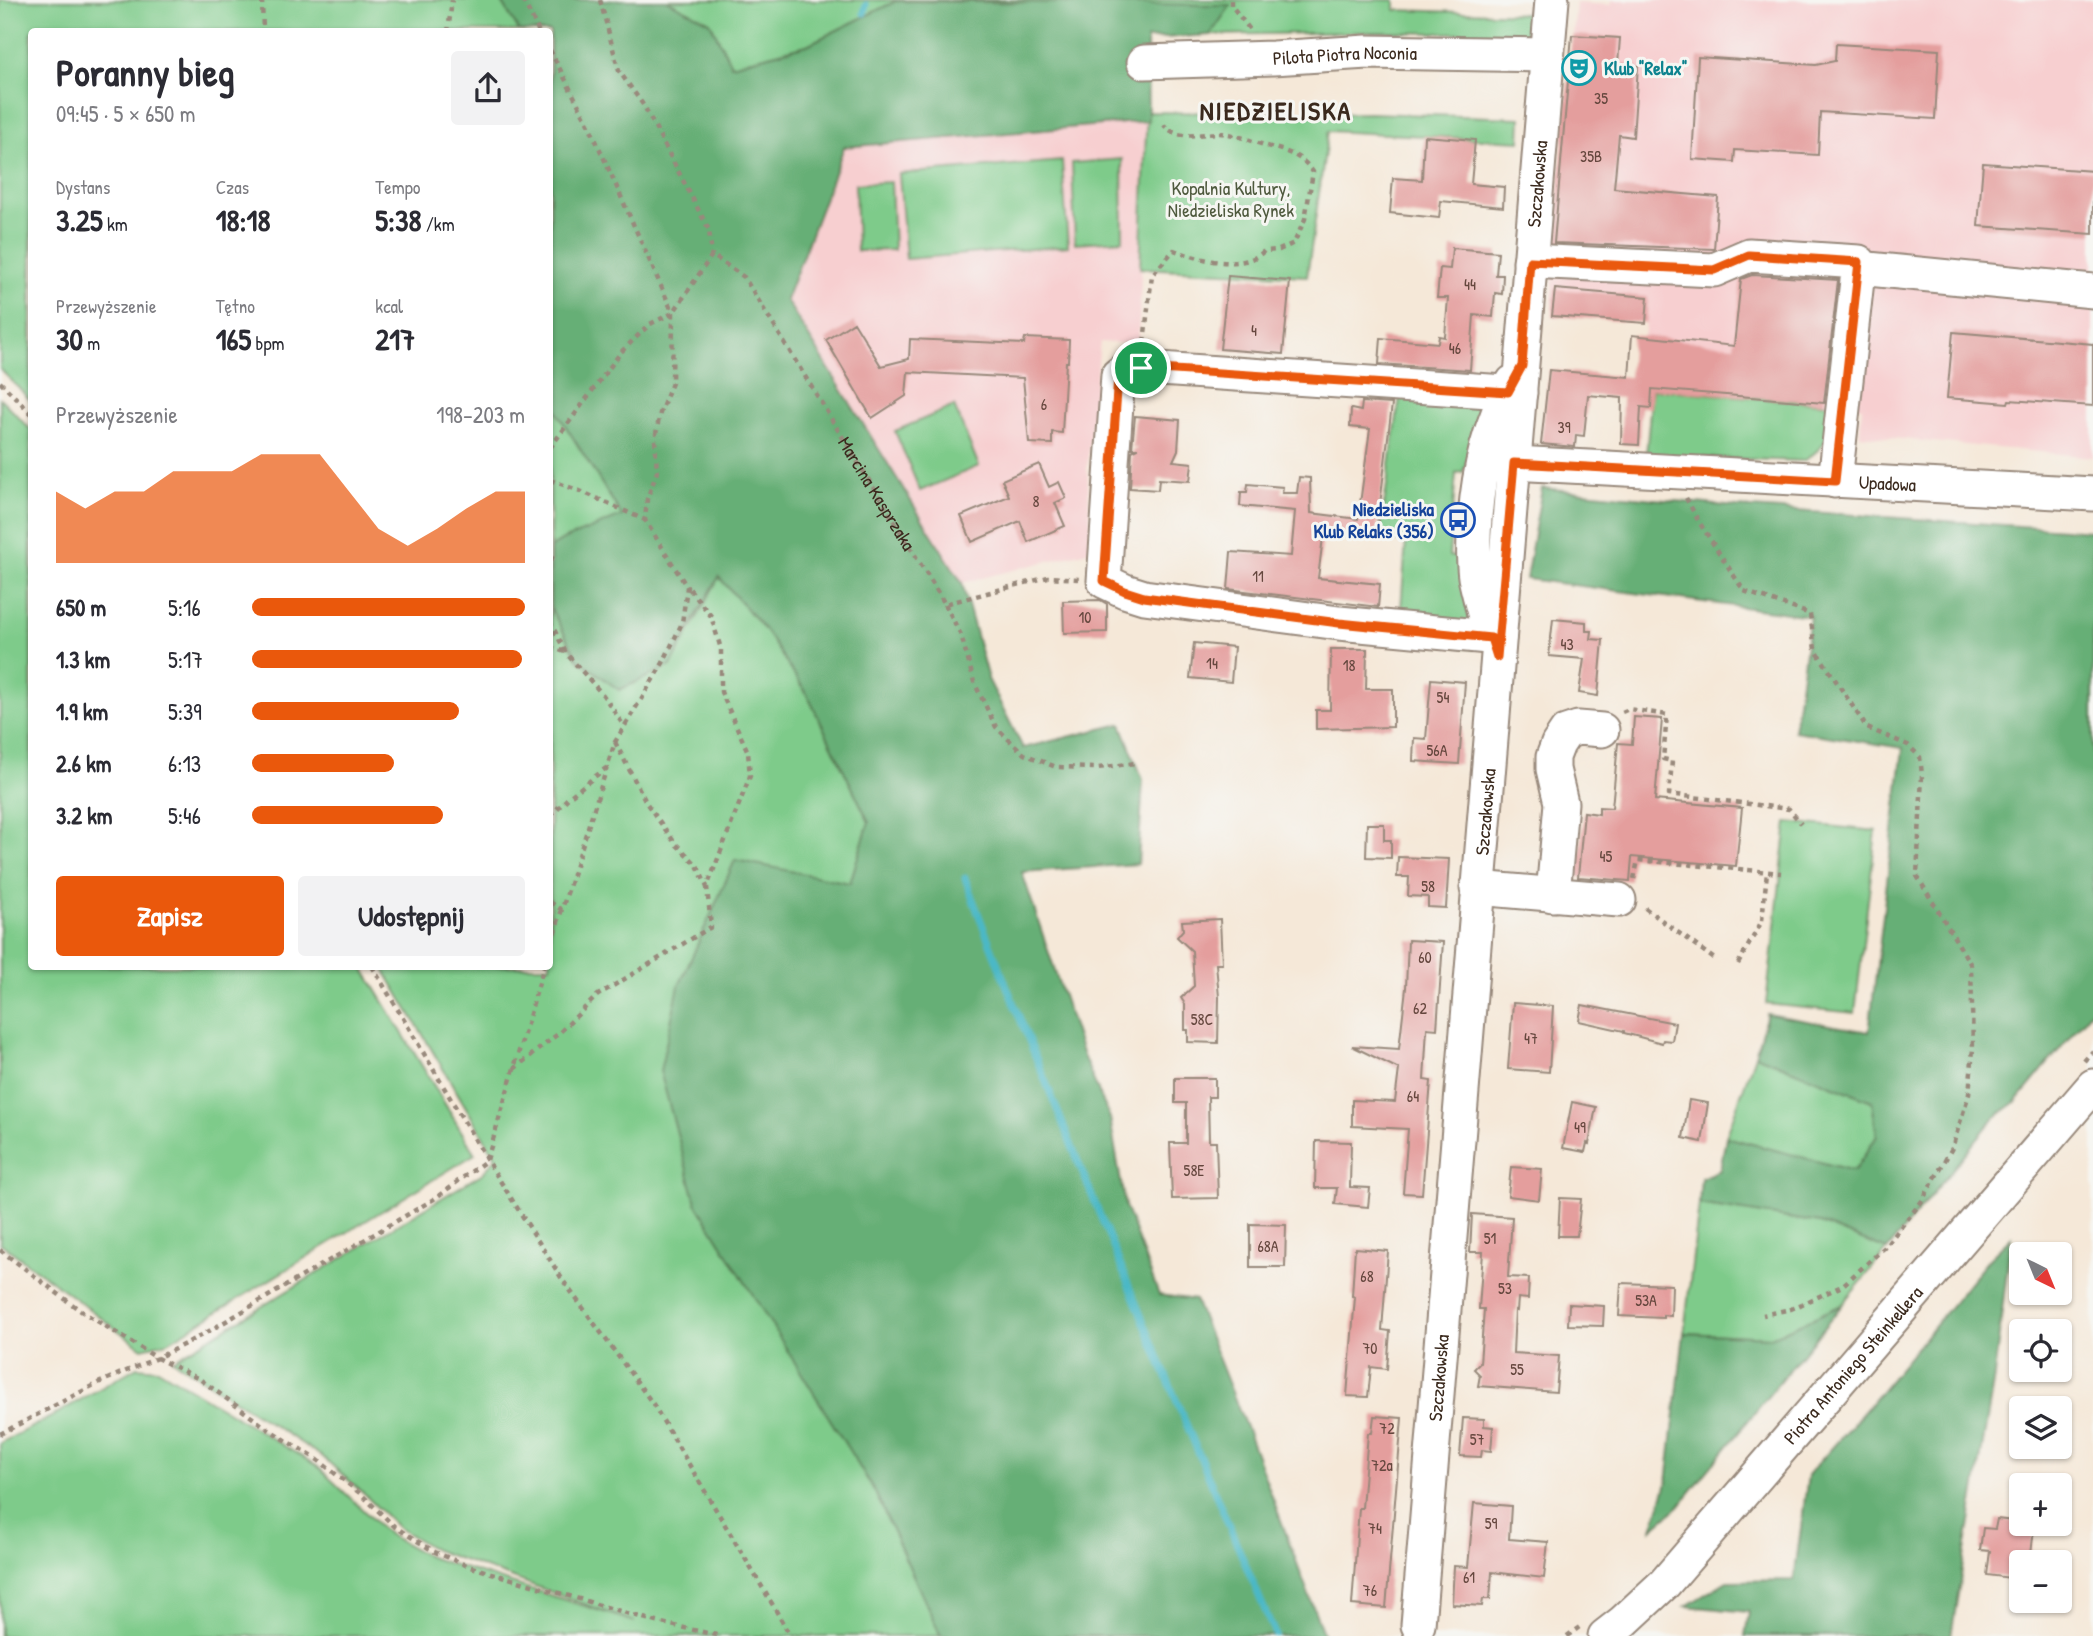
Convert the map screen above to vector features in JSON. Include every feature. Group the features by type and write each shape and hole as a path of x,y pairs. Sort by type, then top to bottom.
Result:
{"street":[{"name":"Szczakowska","path":"1418,1625 1496,644 1514,463 1517,383 1552,0"},
{"name":"Pilota Piotra Noconia","path":"1144,62 1273,58 1367,51 1547,55"},
{"path":"1530,261 1714,270 1749,255 1859,262 1835,481"},
{"path":"1858,268 2093,291"},
{"path":"1129,367 1517,383 1493,423 1477,489 1473,548 1475,577 1496,644 1144,597 1104,581 1118,376 1129,367"},
{"name":"Upadowa","path":"1514,463 2093,494"},
{"path":"1553,895 1561,803 1553,758 1566,733 1590,729"},
{"path":"1478,888 1629,902"},
{"name":"Piotra Antoniego Steinkellera","path":"1605,1636 1665,1583 2093,1086"}],"path":[{"path":"262,0 263,28"},
{"path":"448,28 452,0"},
{"path":"523,0 538,28"},
{"path":"553,444 621,352 650,324 673,313 712,255 709,230 644,106 619,71 600,0"},
{"path":"553,56 589,125 673,313 672,383 660,414 655,439 657,472 648,499 645,520"},
{"path":"1141,368 1152,275 1174,250 1206,260 1247,261 1258,257 1264,251 1279,250 1294,243 1305,219 1313,172 1304,161 1293,155 1249,138 1217,133 1181,135 1170,132 1164,125"},
{"name":"Marcina Kasprzaka","path":"712,255 744,277 945,604 961,635 974,682 996,727 1024,754 1056,767 1098,768 1135,763"},
{"path":"0,383 28,410"},
{"path":"1690,472 1686,499 1744,591 1810,614 1815,649 1867,728 1908,745 1920,757 1922,775 1917,876 1971,965 1973,1049 1969,1094 1952,1148 1922,1201 1884,1248 1842,1286 1791,1309 1763,1315"},
{"path":"553,481 645,520 687,587 711,616 721,649 721,692 748,752 750,776 707,887"},
{"path":"945,604 1048,577 1104,581"},
{"path":"553,938 615,742 663,663 682,623 687,587"},
{"path":"553,627 566,653 603,695 624,726"},
{"path":"553,648 566,653"},
{"path":"1590,729 1629,709 1667,715 1663,759 1672,761 1669,794 1789,809 1801,823"},
{"path":"514,1069 559,1033 598,995 711,928 707,887 696,865 675,843 647,804 615,742"},
{"path":"553,813 607,768"},
{"path":"1643,860 1781,873"},
{"path":"1738,964 1762,921 1767,872"},
{"path":"1629,902 1717,961"},
{"path":"553,904 562,909"},
{"path":"374,970 486,1160 564,1282 653,1404 790,1636"},
{"path":"0,1434 98,1383 204,1334 433,1199 486,1160 543,970"},
{"path":"0,1250 82,1311 157,1358 201,1380 268,1429 318,1460 361,1494 395,1527 435,1552 468,1566 644,1618 721,1636"}],"shaded area":[{"path":"1612,0 2093,0 2093,457 1860,435 1862,406 1725,395 1644,336 1646,323 1552,316 1554,244 1576,3 1611,5"},
{"path":"1148,121 1138,344 1100,342 1087,467 1092,550 962,583 786,300 844,147"}],"green space":[{"path":"0,0 501,0 517,28 28,28 28,398 0,369"},
{"path":"501,0 666,0 710,22 731,65 807,45 896,1 1231,5 1210,35 1147,39 1148,121 844,147 786,300 962,583 988,679 1023,748 1121,724 1143,780 1138,864 1022,872 1083,1056 1110,1118 1125,1206 1159,1295 1195,1300 1250,1437 1324,1636 941,1636 875,1492 696,1203 660,1071 679,986 735,860 850,883 869,822 807,694 765,630 719,577 671,666 619,690 578,659 553,613 553,546 622,516 553,406 553,28 517,28"},
{"path":"666,0 1395,0 1395,10 1530,14 1526,34 1369,32 1210,35 1230,6 896,1 807,45 731,65 710,22"},
{"name":"Kopalnia Kultury, Niedzieliska Rynek","path":"1147,112 1370,113 1521,118 1520,141 1328,131 1307,276 1140,268"},
{"path":"1122,159 1123,240 1075,243 1072,163"},
{"path":"1062,161 1068,246 906,259 899,174"},
{"path":"891,182 894,250 857,251 855,184"},
{"path":"1402,383 1495,391 1484,409 1463,472 1456,473 1449,556 1458,557 1474,649 1399,637 1406,541 1379,539"},
{"path":"1652,389 1832,404 1829,430 1824,443 1804,461 1646,456"},
{"path":"0,398 28,427 28,970 364,970 475,1154 168,1342 142,1348 0,1243"},
{"path":"553,406 623,517 553,546"},
{"path":"954,406 979,466 920,491 895,431"},
{"path":"1542,488 1737,507 2093,531 2093,1009 2016,1102 1994,1118 1887,1250 1820,1223 1699,1204 1701,1178 1720,1170 1726,1137 1854,1171 1877,1136 1872,1101 1755,1055 1767,1014 1869,1032 1903,748 1794,731 1810,616 1526,579"},
{"path":"719,577 765,630 807,694 869,822 850,883 875,1492 941,1636 0,1636 0,1443 137,1367 158,1369 317,1466 389,1535 429,1557 635,1622 435,1550 397,1527 324,1458 173,1360 483,1173 496,1158 384,970 553,970 553,613 578,659 671,666"},
{"path":"1787,822 1876,831 1855,1013 1766,1004"},
{"path":"1755,1055 1872,1101 1877,1136 1854,1172 1726,1137"},
{"path":"1699,1204 1820,1223 1887,1250 1842,1305 1771,1337 1684,1333"},
{"path":"2011,1238 1993,1383 1951,1636 1745,1636 1749,1612 1686,1606 1727,1581 1794,1580 1808,1475 1868,1407 1989,1259"},
{"path":"1842,1305 1679,1506 1652,1529 1667,1483 1684,1333 1771,1337"}],"building":[{"path":"1572,35 1620,38 1618,64 1638,66 1633,137 1619,135 1614,188 1718,197 1714,249 1554,243"},
{"path":"1836,44 1939,50 1935,119 1820,112 1818,155 1735,150 1734,162 1692,159 1698,57 1816,65 1835,61"},
{"path":"1424,136 1475,140 1471,184 1504,187 1503,207 1441,201 1439,218 1390,213 1393,178 1422,180"},
{"path":"1983,163 2093,171 2093,234 1978,226"},
{"path":"1452,248 1498,252 1496,275 1503,275 1502,294 1495,293 1493,317 1474,315 1470,370 1379,364 1381,338 1438,343 1439,336 1445,337 1448,298 1437,298 1440,268 1450,269"},
{"path":"1752,275 1838,280 1824,403 1652,389 1651,408 1641,407 1639,445 1621,444 1622,398 1588,395 1584,436 1576,435 1575,447 1541,444 1549,370 1629,377 1632,335 1734,346 1741,279"},
{"path":"1228,276 1290,281 1283,354 1220,349"},
{"path":"1555,289 1648,297 1646,323 1552,316"},
{"path":"854,322 881,366 909,359 910,339 1024,344 1025,338 1069,340 1062,433 1052,432 1052,444 1029,443 1023,378 908,372 906,396 872,418 826,340"},
{"path":"1953,332 2093,344 2093,406 1947,398"},
{"path":"1362,402 1392,404 1376,538 1344,535 1323,537 1318,578 1380,584 1378,607 1228,589 1231,552 1291,556 1295,511 1240,506 1241,492 1247,492 1248,484 1283,487 1282,493 1297,493 1299,477 1310,478 1311,513 1358,519 1370,429 1350,427 1351,409 1361,411"},
{"path":"1135,416 1180,420 1178,450 1173,461 1192,463 1190,481 1159,479 1158,490 1130,488 1132,451 1138,448 1132,448"},
{"path":"1039,464 1049,487 1059,482 1066,498 1055,503 1065,526 1028,542 1020,521 972,542 961,516 1009,496 1002,480"},
{"path":"1100,600 1107,604 1107,632 1064,633 1063,601"},
{"path":"1553,619 1586,622 1586,631 1592,631 1591,639 1603,640 1598,696 1579,693 1584,659 1549,656"},
{"path":"1194,643 1234,647 1231,682 1190,678"},
{"path":"1331,649 1367,649 1366,689 1393,689 1393,727 1316,729 1316,710 1330,710"},
{"path":"1431,679 1465,682 1459,764 1413,761 1414,738 1426,739"},
{"path":"1634,717 1662,719 1655,800 1742,808 1736,866 1632,857 1630,881 1578,877 1584,812 1599,814 1599,807 1612,808 1618,743 1632,744"},
{"path":"1367,824 1384,824 1384,840 1391,840 1391,858 1366,857"},
{"path":"1398,857 1449,859 1446,908 1428,907 1428,897 1408,896 1409,877 1397,877"},
{"path":"1220,919 1222,964 1216,964 1219,997 1218,1043 1188,1042 1185,1004 1181,998 1194,986 1192,951 1177,937 1183,930 1182,921"},
{"path":"1408,940 1443,942 1437,1029 1427,1028 1424,1080 1431,1081 1422,1194 1403,1193 1408,1129 1352,1126 1352,1100 1395,1102 1399,1069 1352,1046 1399,1049"},
{"path":"1513,1003 1553,1006 1549,1072 1508,1069"},
{"path":"1582,1005 1675,1023 1672,1041 1663,1040 1662,1043 1579,1021"},
{"path":"1175,1078 1215,1078 1215,1097 1208,1097 1209,1142 1216,1142 1218,1198 1172,1199 1170,1143 1186,1143 1186,1103 1175,1103"},
{"path":"1689,1100 1708,1103 1702,1142 1683,1138"},
{"path":"1572,1102 1596,1107 1585,1152 1563,1148"},
{"path":"1316,1141 1351,1142 1350,1187 1370,1188 1368,1207 1335,1204 1337,1188 1315,1188"},
{"path":"1511,1167 1542,1169 1539,1200 1508,1196"},
{"path":"1560,1198 1581,1199 1577,1236 1558,1236"},
{"path":"1472,1214 1512,1217 1508,1277 1529,1278 1528,1299 1518,1298 1517,1311 1515,1310 1513,1353 1559,1356 1556,1392 1478,1386 1480,1375 1474,1369 1480,1363 1484,1309 1479,1309 1483,1252 1470,1252"},
{"path":"1250,1224 1286,1225 1285,1267 1250,1267"},
{"path":"1355,1248 1388,1251 1382,1330 1390,1331 1387,1369 1371,1367 1368,1397 1347,1396 1355,1297 1352,1296"},
{"path":"1621,1283 1672,1285 1671,1316 1619,1316"},
{"path":"1569,1304 1604,1306 1603,1326 1568,1325"},
{"path":"1374,1416 1402,1418 1386,1608 1352,1605 1359,1508 1362,1508 1368,1433 1372,1433"},
{"path":"1463,1418 1484,1419 1484,1426 1493,1427 1491,1451 1482,1450 1481,1457 1460,1456"},
{"path":"1474,1503 1511,1506 1509,1539 1548,1542 1544,1578 1492,1572 1490,1599 1483,1599 1482,1606 1452,1604 1454,1566 1468,1567"},
{"path":"1997,1519 2009,1520 2009,1536 2033,1536 2031,1550 2009,1550 2009,1578 1987,1575 1990,1551 1980,1550 1983,1528 1995,1529"}],"waterway":[{"path":"864,13 866,5"},
{"path":"965,878 1120,1263 1275,1634"}],"place":[{"name":"Klub \"Relax\"","path":"1579,68"},
{"name":"Niedzieliska Klub Relaks (356)","path":"1458,520"}],"district":[{"name":"NIEDZIELISKA","path":"1276,111"}],"route":[{"path":"1749,255 1859,262 1835,481 1514,463 1497,657 1491,638 1339,623 1144,597 1104,581 1118,376 1129,367 1141,368 1508,392 1522,366 1530,261 1714,270 1749,255"}]}
